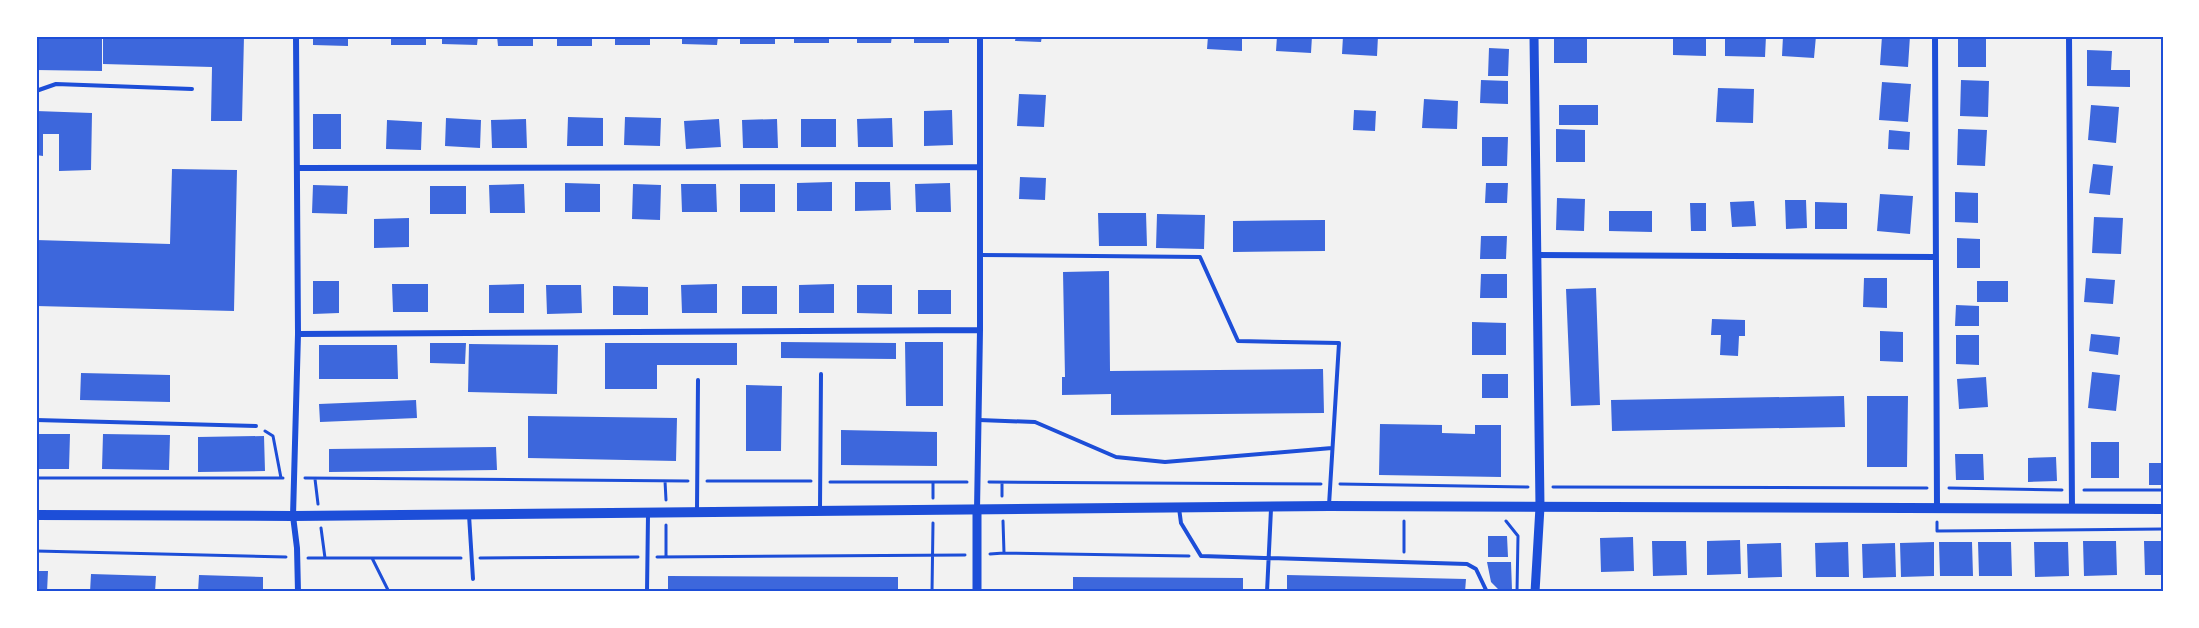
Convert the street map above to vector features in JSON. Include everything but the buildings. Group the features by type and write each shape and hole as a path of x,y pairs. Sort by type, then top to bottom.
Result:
{"main road":[{"path":"36,515 469,515 1329,506 2163,509"}],"street":[{"path":"296,36 298,334 293,516 298,592"},
{"path":"978,592 980,36"},
{"path":"1534,36 1540,507 1535,592"},
{"path":"1935,36 1936,509"},
{"path":"2069,36 2072,509"},
{"path":"297,168 979,167"},
{"path":"1536,255 1935,257"},
{"path":"298,334 980,330"}],"lane":[{"path":"36,91 56,84 192,89"},
{"path":"980,255 1200,257 1238,341 1338,343 1329,506"},
{"path":"820,512 821,374"},
{"path":"697,513 698,380"},
{"path":"36,420 256,426"},
{"path":"979,420 1035,422 1116,457 1165,462 1332,448"},
{"path":"1267,592 1271,507"},
{"path":"1179,508 1181,523 1201,556 1467,564 1476,569 1487,592"},
{"path":"648,513 648,592"},
{"path":"469,515 473,579"}],"path":[{"path":"256,426 273,436 281,478"},
{"path":"36,478 2163,490"},
{"path":"315,479 325,558"},
{"path":"932,592 933,482"},
{"path":"1002,483 1005,553"},
{"path":"1936,509 1937,531 2163,529"},
{"path":"1403,545 1404,520"},
{"path":"1496,521 1507,521 1518,536 1517,592"},
{"path":"36,551 297,558 933,556 1005,553 1201,556"},
{"path":"372,558 389,592"}]}
